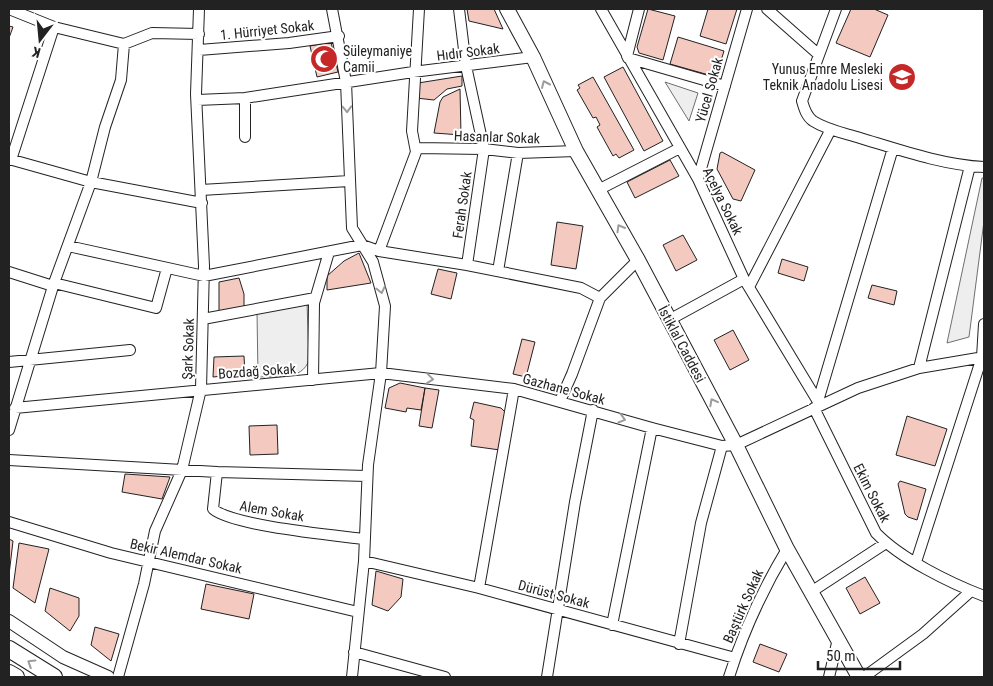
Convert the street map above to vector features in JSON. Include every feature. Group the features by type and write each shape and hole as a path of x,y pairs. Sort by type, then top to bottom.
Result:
{"highway":[{"path":"9,649 54,677"},
{"path":"9,673 16,677"}],"main road":[{"name":"İstiklal Caddesi","path":"507,9 533,57 576,151 638,260 669,320 729,445 859,677"}],"street":[{"path":"9,9 54,27 124,44 152,33 199,34"},
{"name":"Şark Sokak","path":"118,677 155,531 182,470 201,389 204,276 196,100 199,9"},
{"path":"332,9 339,36 346,82 352,228 373,262 384,306 381,373 367,476 364,561 352,677"},
{"path":"379,251 417,147 412,140 412,131 413,72 419,9"},
{"path":"458,9 466,66 484,149"},
{"name":"Açelya Sokak","path":"601,9 698,179 746,283 817,405"},
{"path":"639,9 627,57 725,86"},
{"name":"Yücel Sokak","path":"698,179 747,9"},
{"path":"767,9 818,54"},
{"path":"836,9 802,101 805,112 811,120 830,129 894,148 970,166 984,167"},
{"path":"54,27 10,160 91,182 202,203"},
{"name":"1. Hürriyet Sokak","path":"199,50 289,43 339,36"},
{"path":"9,430 53,284 91,182 105,127 121,80 124,44"},
{"name":"Hıdır Sokak","path":"196,100 246,98 413,72 533,57"},
{"path":"245,137 246,98"},
{"path":"669,320 746,283 830,129"},
{"name":"Hasanlar Sokak","path":"417,147 484,149 518,153 576,151"},
{"path":"598,190 680,148"},
{"path":"817,405 894,148"},
{"name":"Ferah Sokak","path":"467,264 484,149"},
{"path":"498,271 518,153"},
{"path":"919,368 970,166"},
{"path":"201,190 349,181"},
{"path":"68,246 204,276 362,245 379,251 467,264 581,288 600,298"},
{"path":"313,380 315,298 329,252"},
{"path":"560,401 600,298 638,260"},
{"path":"9,272 156,308 167,268"},
{"path":"204,319 315,298"},
{"path":"916,562 983,357 984,324"},
{"path":"9,362 130,350"},
{"path":"679,644 701,523 729,445 858,388 919,368 983,357"},
{"name":"Bozdağ Sokak","path":"15,408 381,373"},
{"name":"Gazhane Sokak","path":"381,373 514,389 652,428 729,445"},
{"path":"479,588 514,389"},
{"name":"Ekim Sokak","path":"817,405 876,533 886,543 932,572 984,596"},
{"path":"547,677 575,502 593,410"},
{"path":"612,624 652,428"},
{"path":"9,460 218,472 367,476"},
{"name":"Alem Sokak","path":"218,472 213,509 220,515 261,524 364,539"},
{"name":"Bekir Alemdar Sokak","path":"9,522 110,553 148,560 358,612"},
{"path":"812,592 886,543"},
{"name":"Baştürk Sokak","path":"729,677 735,658 771,576 788,549"},
{"name":"Dürüst Sokak","path":"364,561 479,588 735,658"},
{"path":"864,677 923,634 971,591"},
{"path":"9,620 63,657 108,677"},
{"path":"829,677 838,639"},
{"path":"354,652 446,677"}],"shaded area":[{"path":"665,82 698,93 689,121"},
{"path":"982,178 984,178 984,221 969,337 947,343"},
{"path":"307,303 309,360 306,367 288,376 258,377 257,312"}],"building":[{"path":"467,9 494,9 503,29 469,21"},
{"path":"648,9 675,16 663,60 639,53 637,47"},
{"path":"708,9 737,9 726,44 700,36"},
{"path":"851,9 874,9 888,15 870,57 836,43"},
{"path":"9,26 13,27 9,38"},
{"path":"678,37 724,51 716,77 670,64"},
{"name":"Süleymaniye Camii","path":"331,42 338,72 317,77 310,46"},
{"path":"623,67 663,141 644,151 604,77"},
{"path":"462,76 462,86 447,89 434,100 416,98 418,83"},
{"path":"593,77 634,150 619,158 616,154 613,156 597,127 600,125 596,117 593,118 577,90 580,88 578,85"},
{"path":"460,89 461,135 434,133 440,102 443,97"},
{"path":"722,152 755,170 741,201 733,199 717,169 720,153"},
{"path":"670,160 679,176 635,198 627,182"},
{"path":"557,222 583,226 576,269 551,265"},
{"path":"683,235 697,260 676,271 663,245"},
{"path":"359,253 371,283 327,290 327,276 344,261"},
{"path":"782,259 808,267 804,281 778,273"},
{"path":"438,269 457,273 451,299 431,294"},
{"path":"239,278 244,294 244,308 219,312 219,282"},
{"path":"872,285 897,291 894,305 868,298"},
{"path":"733,330 749,360 730,370 714,340"},
{"path":"522,339 535,342 526,377 513,374"},
{"path":"244,356 245,374 213,377 214,357"},
{"path":"400,383 425,388 421,410 407,408 406,412 385,408 389,388"},
{"path":"425,388 439,390 432,428 419,426"},
{"path":"474,402 501,408 506,413 500,450 471,446 474,420 470,418"},
{"path":"907,416 947,429 935,466 896,455"},
{"path":"277,425 278,454 250,455 249,426"},
{"path":"125,474 170,477 162,499 122,492"},
{"path":"900,481 926,489 917,520 905,514 898,484"},
{"path":"9,539 13,541 9,575"},
{"path":"19,543 49,549 35,603 13,588"},
{"path":"376,571 403,579 401,597 388,611 372,605"},
{"path":"865,577 880,603 860,614 846,588"},
{"path":"206,584 254,594 249,619 201,609"},
{"path":"50,588 79,598 79,616 70,631 45,611"},
{"path":"95,627 119,634 111,661 91,645"},
{"path":"760,644 787,654 779,672 753,662"}],"place":[{"name":"Süleymaniye Camii","path":"324,59"},
{"name":"Yunus Emre Mesleki Teknik Anadolu Lisesi","path":"902,77"}]}
